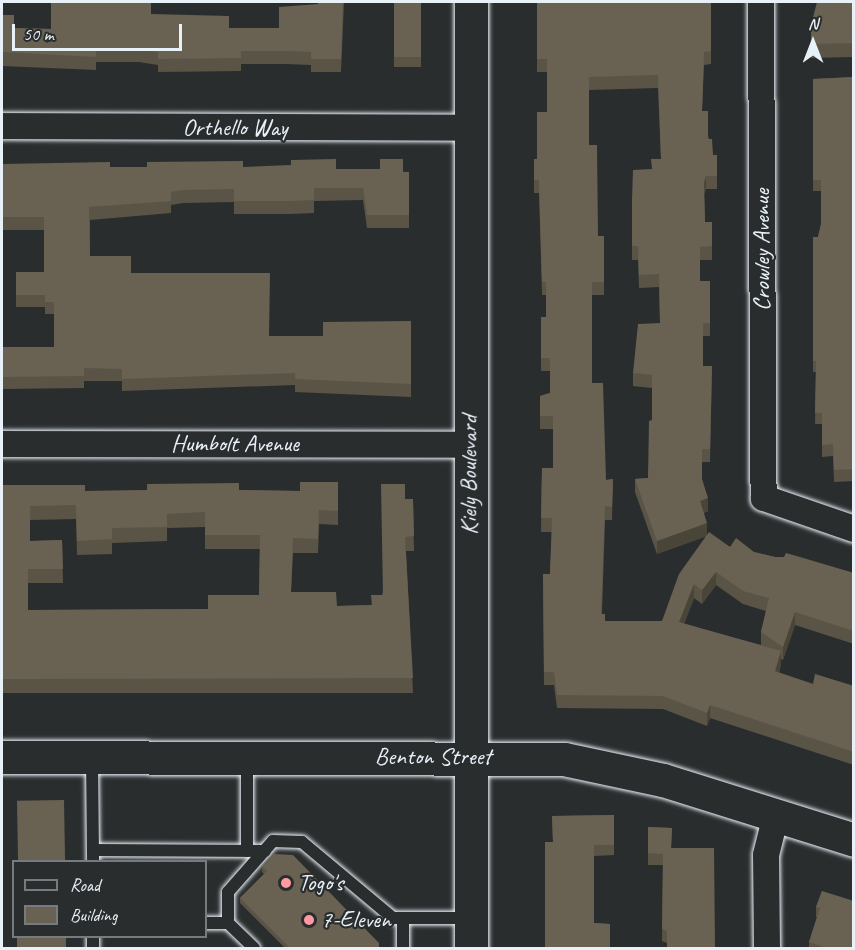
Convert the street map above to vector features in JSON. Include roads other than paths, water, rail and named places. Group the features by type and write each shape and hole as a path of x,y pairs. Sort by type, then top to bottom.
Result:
{"main road":[{"name":"Kiely Boulevard","path":"471,2 469,128 471,933"},
{"name":"Benton Street","path":"2,758 470,756 596,763 854,840"}],"street":[{"name":"Crowley Avenue","path":"761,2 764,498 854,529"},
{"name":"Orthello Way","path":"2,126 469,128"},
{"name":"Humbolt Avenue","path":"2,444 469,445"},
{"path":"767,948 766,855 776,815"}],"lane":[{"path":"92,758 93,856 265,851"},
{"path":"247,758 247,851"},
{"path":"228,923 228,892 273,842 303,842 393,918 404,918 471,933"},
{"path":"403,948 404,918"},
{"path":"207,923 228,923 254,948"}],"place":[{"name":"Togo's","path":"286,883"},
{"name":"7-Eleven","path":"309,920"}]}
